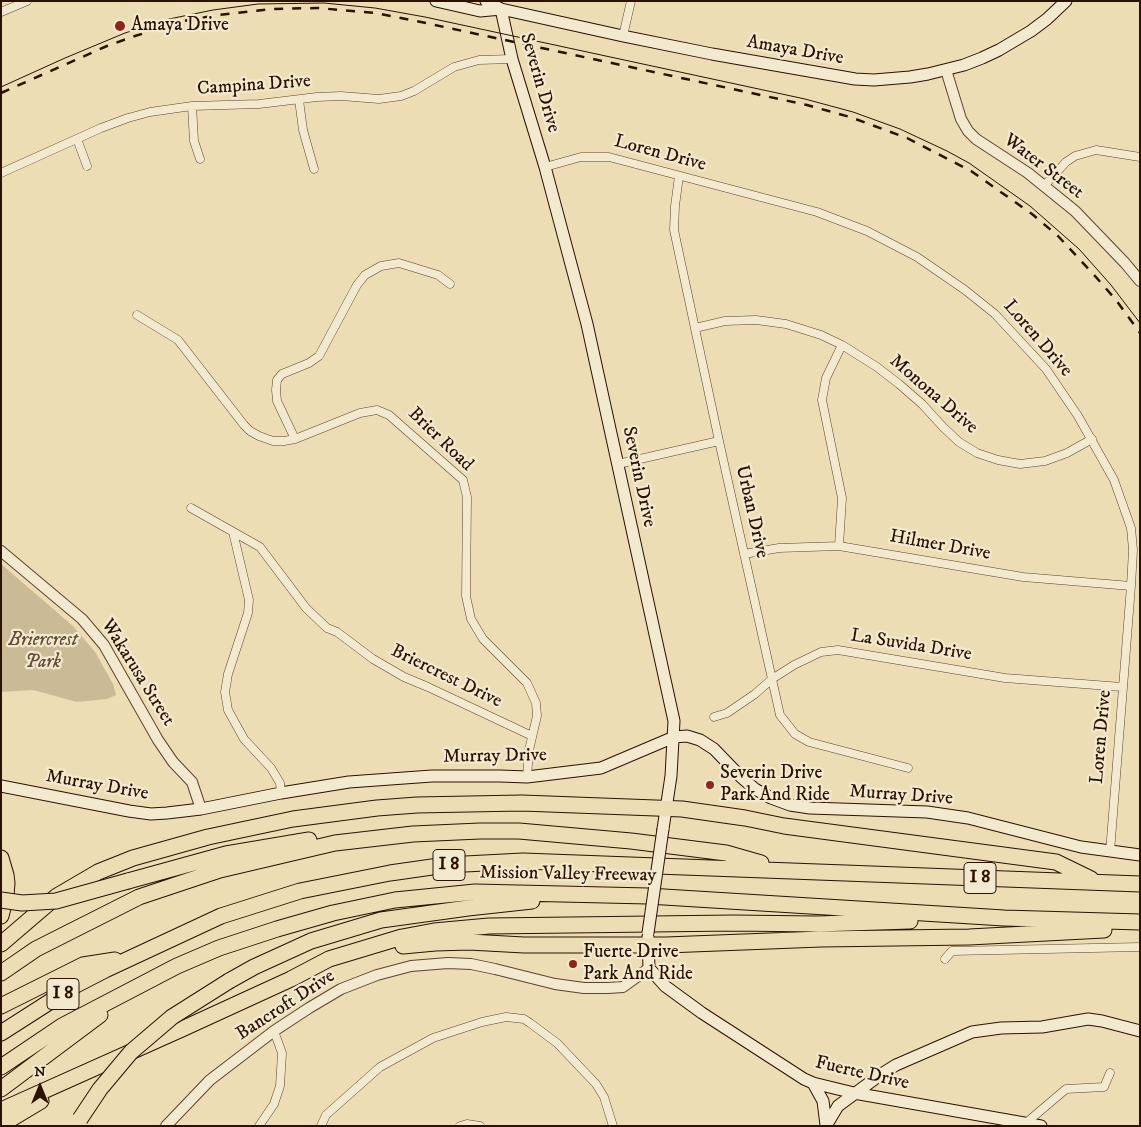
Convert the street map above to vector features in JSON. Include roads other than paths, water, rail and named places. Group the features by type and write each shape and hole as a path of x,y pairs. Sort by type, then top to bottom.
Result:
{"highway":[{"path":"1,944 56,896 98,872 133,858 244,829 335,813 427,804 514,803 667,808 745,818 784,826 1056,862 1096,882"},
{"path":"1,900 22,903 56,902 226,854 316,838 380,837 480,831 562,834 726,853 786,870"},
{"path":"1,973 36,949 70,930 139,897 220,870 335,843 380,837"},
{"path":"1,858 7,883 1,916"},
{"name":"Mission Valley Freeway","path":"1,1033 76,986 126,959 221,916 300,891 390,873 446,865 523,861 1140,884"},
{"name":"Mission Valley Freeway","path":"1,1067 62,1026 177,966 219,948 333,913 395,900 475,892 593,895 658,897 1004,918 1140,922"},
{"path":"78,1123 100,1089 131,1052 172,1017 254,967 311,941 381,920 468,908 593,895"},
{"path":"1,1110 291,979 329,959 373,945 426,933 466,928 818,924 1004,918"},
{"path":"291,979 365,953 435,943 648,939 969,937 1140,928"},
{"path":"1,1006 83,965 126,959"},
{"path":"1,1089 136,987"},
{"path":"1,1125 55,1092 116,1059"}],"main road":[{"name":"Amaya Drive","path":"436,1 480,11 500,5"},
{"name":"Amaya Drive","path":"486,1 623,36 712,54 856,79 910,77 946,70 982,58 1016,41 1047,19 1066,1"},
{"name":"Severin Drive","path":"500,5 512,59 545,167 587,324 674,721 671,776 648,939 649,968"},
{"name":"Murray Drive","path":"1,786 151,814 201,809 281,792 349,782 432,776 527,777 601,768 674,737 687,736 700,740 714,749 755,789 771,798 790,805 810,808 927,812 968,818 1081,847 1140,855"},
{"name":"Fuerte Drive","path":"649,968 664,986 676,995 813,1083 854,1093 1041,1126"},
{"path":"826,1125 838,1106 896,1065 972,1032 1001,1028 1042,1027 1088,1019 1140,1031"},
{"path":"813,1083 824,1101 826,1125"}],"street":[{"path":"1,12 27,1"},
{"path":"623,36 631,1"},
{"name":"Campina Drive","path":"1,174 77,139 128,118 150,112 192,106 260,104 341,96 379,99 401,96 414,91 444,71 463,63 479,60 512,59"},
{"name":"Water Street","path":"946,70 961,119 968,131 976,139 1028,173 1075,212 1140,281"},
{"path":"299,100 303,130 314,169"},
{"path":"192,106 194,142 200,158"},
{"path":"77,139 87,166"},
{"path":"1044,186 1066,162 1075,156 1096,150 1140,157"},
{"name":"Loren Drive","path":"545,167 581,157 600,156 617,158 830,216 877,236 929,265 965,290 987,307 1046,369 1092,439 1114,480 1128,518 1132,550 1110,852"},
{"name":"Urban Drive","path":"679,176 674,206 674,230 718,441 780,715 789,728 802,739 817,745 908,768"},
{"path":"295,439 277,401 277,380 282,374 319,356 357,285 365,275 381,266 399,264 438,275 450,284"},
{"name":"Brier Road","path":"137,315 178,340 221,397 250,431 273,441 295,439 360,412 377,410 390,415 462,480 467,496 466,596 468,611 474,626 483,639 530,687 537,710 527,777"},
{"name":"Monona Drive","path":"695,328 740,320 771,321 801,327 842,345 900,384 922,404 950,435 968,448 985,456 1008,462 1032,464 1067,453 1092,439"},
{"path":"839,546 842,498 822,400 826,378 842,345"},
{"path":"618,464 718,441"},
{"name":"Briercrest Drive","path":"191,508 260,547 306,608 320,621 373,659 404,677 532,736"},
{"path":"233,532 249,600 248,613 228,674 225,692 228,710 234,724 244,739 271,768 280,783 281,792"},
{"name":"Hilmer Drive","path":"744,554 779,548 839,546 1022,576 1130,586"},
{"name":"Wakarusa Street","path":"1,551 82,619 104,645 158,740 173,762 192,782 201,809"},
{"name":"La Suvida Drive","path":"714,718 728,712 755,694 772,678 794,665 821,652 838,650 1005,678 1122,687"},
{"path":"945,959 952,951 1140,947"},
{"name":"Bancroft Drive","path":"166,1126 210,1080 274,1031 341,989 377,975 411,966 448,963 471,964 555,984 584,988 608,988 623,987 649,968"},
{"path":"321,1126 326,1115 380,1067 434,1038 482,1022 506,1017 530,1023 557,1043 596,1084 604,1098 613,1126"},
{"path":"259,1126 274,1104 280,1086 282,1053 274,1031"},
{"path":"1026,1123 1066,1089 1104,1087 1110,1073"},
{"path":"460,1126 467,1124 480,1126"}],"tram line":[{"path":"1,87 125,33 169,19 213,10 258,4 324,3 375,8 425,17 805,99 853,112 900,129 969,163 1030,206 1079,249 1111,285 1140,323"}],"railway":[{"path":"1,93 107,46 132,37 183,21 218,15 273,9 318,8 376,13 421,22 807,105 850,117 907,138 971,171 1032,214 1058,236 1095,276 1116,300 1140,333"}],"place":[{"name":"Amaya Drive","path":"120,26"},
{"name":"Severin Drive Park And Ride","path":"710,785"},
{"name":"Fuerte Drive Park And Ride","path":"573,964"}],"park label":[{"name":"Briercrest Park","path":"43,652"}]}
